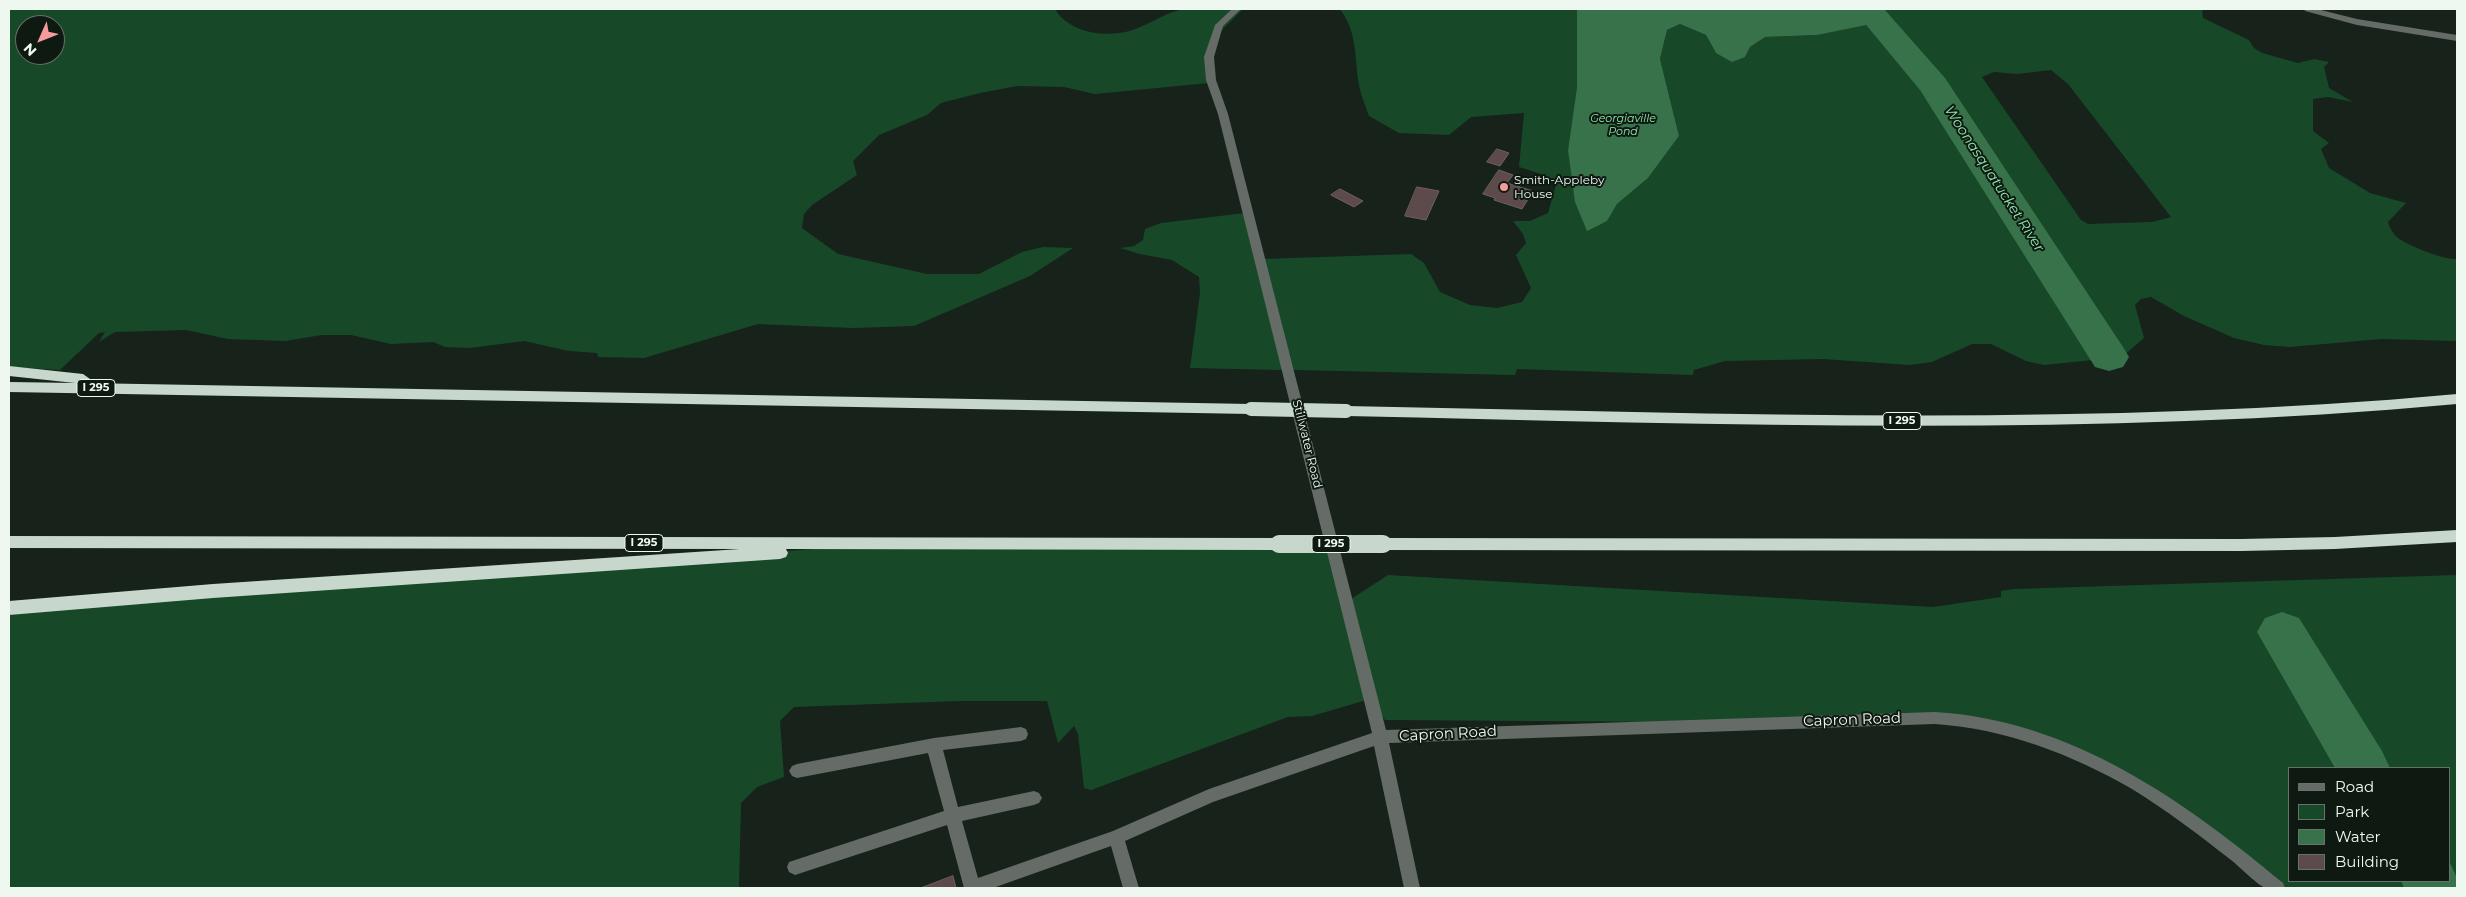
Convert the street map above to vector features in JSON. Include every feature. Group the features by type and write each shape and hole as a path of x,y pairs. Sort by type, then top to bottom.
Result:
{"highway":[{"path":"9,371 184,390"},
{"name":"I 295","path":"9,387 1936,421 2115,420 2306,412 2457,399"},
{"name":"I 295","path":"9,542 2231,545 2335,543 2457,536"},
{"path":"9,608 233,589 926,544"}],"street":[{"name":"Stillwater Road","path":"1237,9 1220,25 1212,44 1209,65 1211,80 1223,114 1380,737 1412,888"},
{"path":"2308,9 2357,22 2457,38"},
{"name":"Capron Road","path":"952,816 972,888 1116,837 1209,796 1380,737 1935,718 1976,721 2048,742 2082,755 2169,803 2244,860 2277,888"},
{"path":"797,772 934,745 1021,734"},
{"path":"934,745 952,816"},
{"path":"795,867 952,816 1034,798"},
{"path":"1116,837 1131,888"}],"green space":[{"path":"9,9 1055,9 1062,18 1071,24 1081,29 1104,34 1128,31 1144,26 1173,12 1185,9 1243,9 1214,38 1209,83 1095,94 1064,87 1017,86 941,103 927,115 879,135 853,161 857,175 812,205 804,214 802,228 838,254 927,274 979,274 1022,252 1043,247 1073,248 1030,276 914,326 853,328 758,324 644,358 598,357 597,353 569,351 524,341 470,348 445,347 433,342 391,344 351,335 322,335 285,341 228,339 186,330 115,332 99,342 105,332 99,333 60,370 9,367"},
{"path":"1340,9 1577,9 1577,87 1568,150 1606,221 1617,204 1648,178 1679,136 1660,59 1667,30 1680,24 1706,35 1716,53 1745,57 1750,47 1765,37 1817,35 1879,15 1871,9 2202,9 2203,18 2249,40 2254,48 2262,53 2298,63 2314,59 2329,62 2324,67 2329,88 2353,102 2328,97 2313,99 2313,131 2329,143 2321,149 2329,168 2370,193 2406,203 2388,222 2398,238 2427,252 2457,259 2457,341 2381,339 2290,347 2264,345 2234,338 2184,316 2151,297 2141,299 2135,305 2144,338 2122,357 2044,365 2026,361 1991,344 1972,344 1932,362 1910,365 1823,359 1725,361 1694,370 1693,375 1517,369 1515,375 1296,370 1285,368 1280,370 1190,368 1200,293 1199,277 1172,260 1120,248 1134,246 1143,240 1145,229 1161,223 1245,213 1262,259 1411,254 1424,263 1440,292 1470,305 1497,308 1522,302 1531,288 1516,255 1526,243 1523,234 1513,221 1530,221 1548,213 1556,185 1541,174 1519,167 1524,113 1471,117 1449,135 1399,133 1369,116 1357,74 1353,36 1346,18","holes":["2051,70 2068,84 2171,217 2152,222 2088,224 2081,220 1982,77 1994,72 2017,74"]},
{"path":"864,545 1330,549 1348,601 1388,575 1933,607 2001,597 2001,591 2014,589 2457,575 2457,888 2271,888 2191,825 2085,760 1976,724 1385,720 1370,699 1312,716 1288,717 1091,790 1084,788 1078,734 1074,726 1058,743 1047,701 959,701 794,707 780,721 784,777 757,787 741,803 739,887 737,888 9,888 9,607 360,578 598,566"}],"water":[{"name":"Georgiaville Pond","path":"1577,9 1871,9 1879,15 1871,24 1817,35 1765,37 1750,47 1745,57 1732,62 1716,53 1706,35 1680,24 1667,30 1660,59 1679,136 1648,178 1617,204 1607,221 1587,231 1575,202 1568,150 1577,87"}],"building":[{"path":"1497,149 1509,153 1500,166 1487,162"},
{"name":"Smith-Appleby House","path":"1499,170 1513,175 1507,183 1533,191 1522,209 1494,200 1495,198 1483,194"},
{"path":"1417,187 1439,191 1426,220 1405,216"},
{"path":"1340,189 1363,201 1354,207 1331,195"},
{"path":"953,876 956,888 921,888"}],"waterway":[{"name":"Woonasquatucket River","path":"1868,9 1933,85 2109,357"},
{"name":"Woonasquatucket River","path":"2282,632 2362,767"},
{"name":"Woonasquatucket River","path":"2430,882 2433,888"}],"place":[{"name":"Smith-Appleby House","path":"1504,187"}]}
